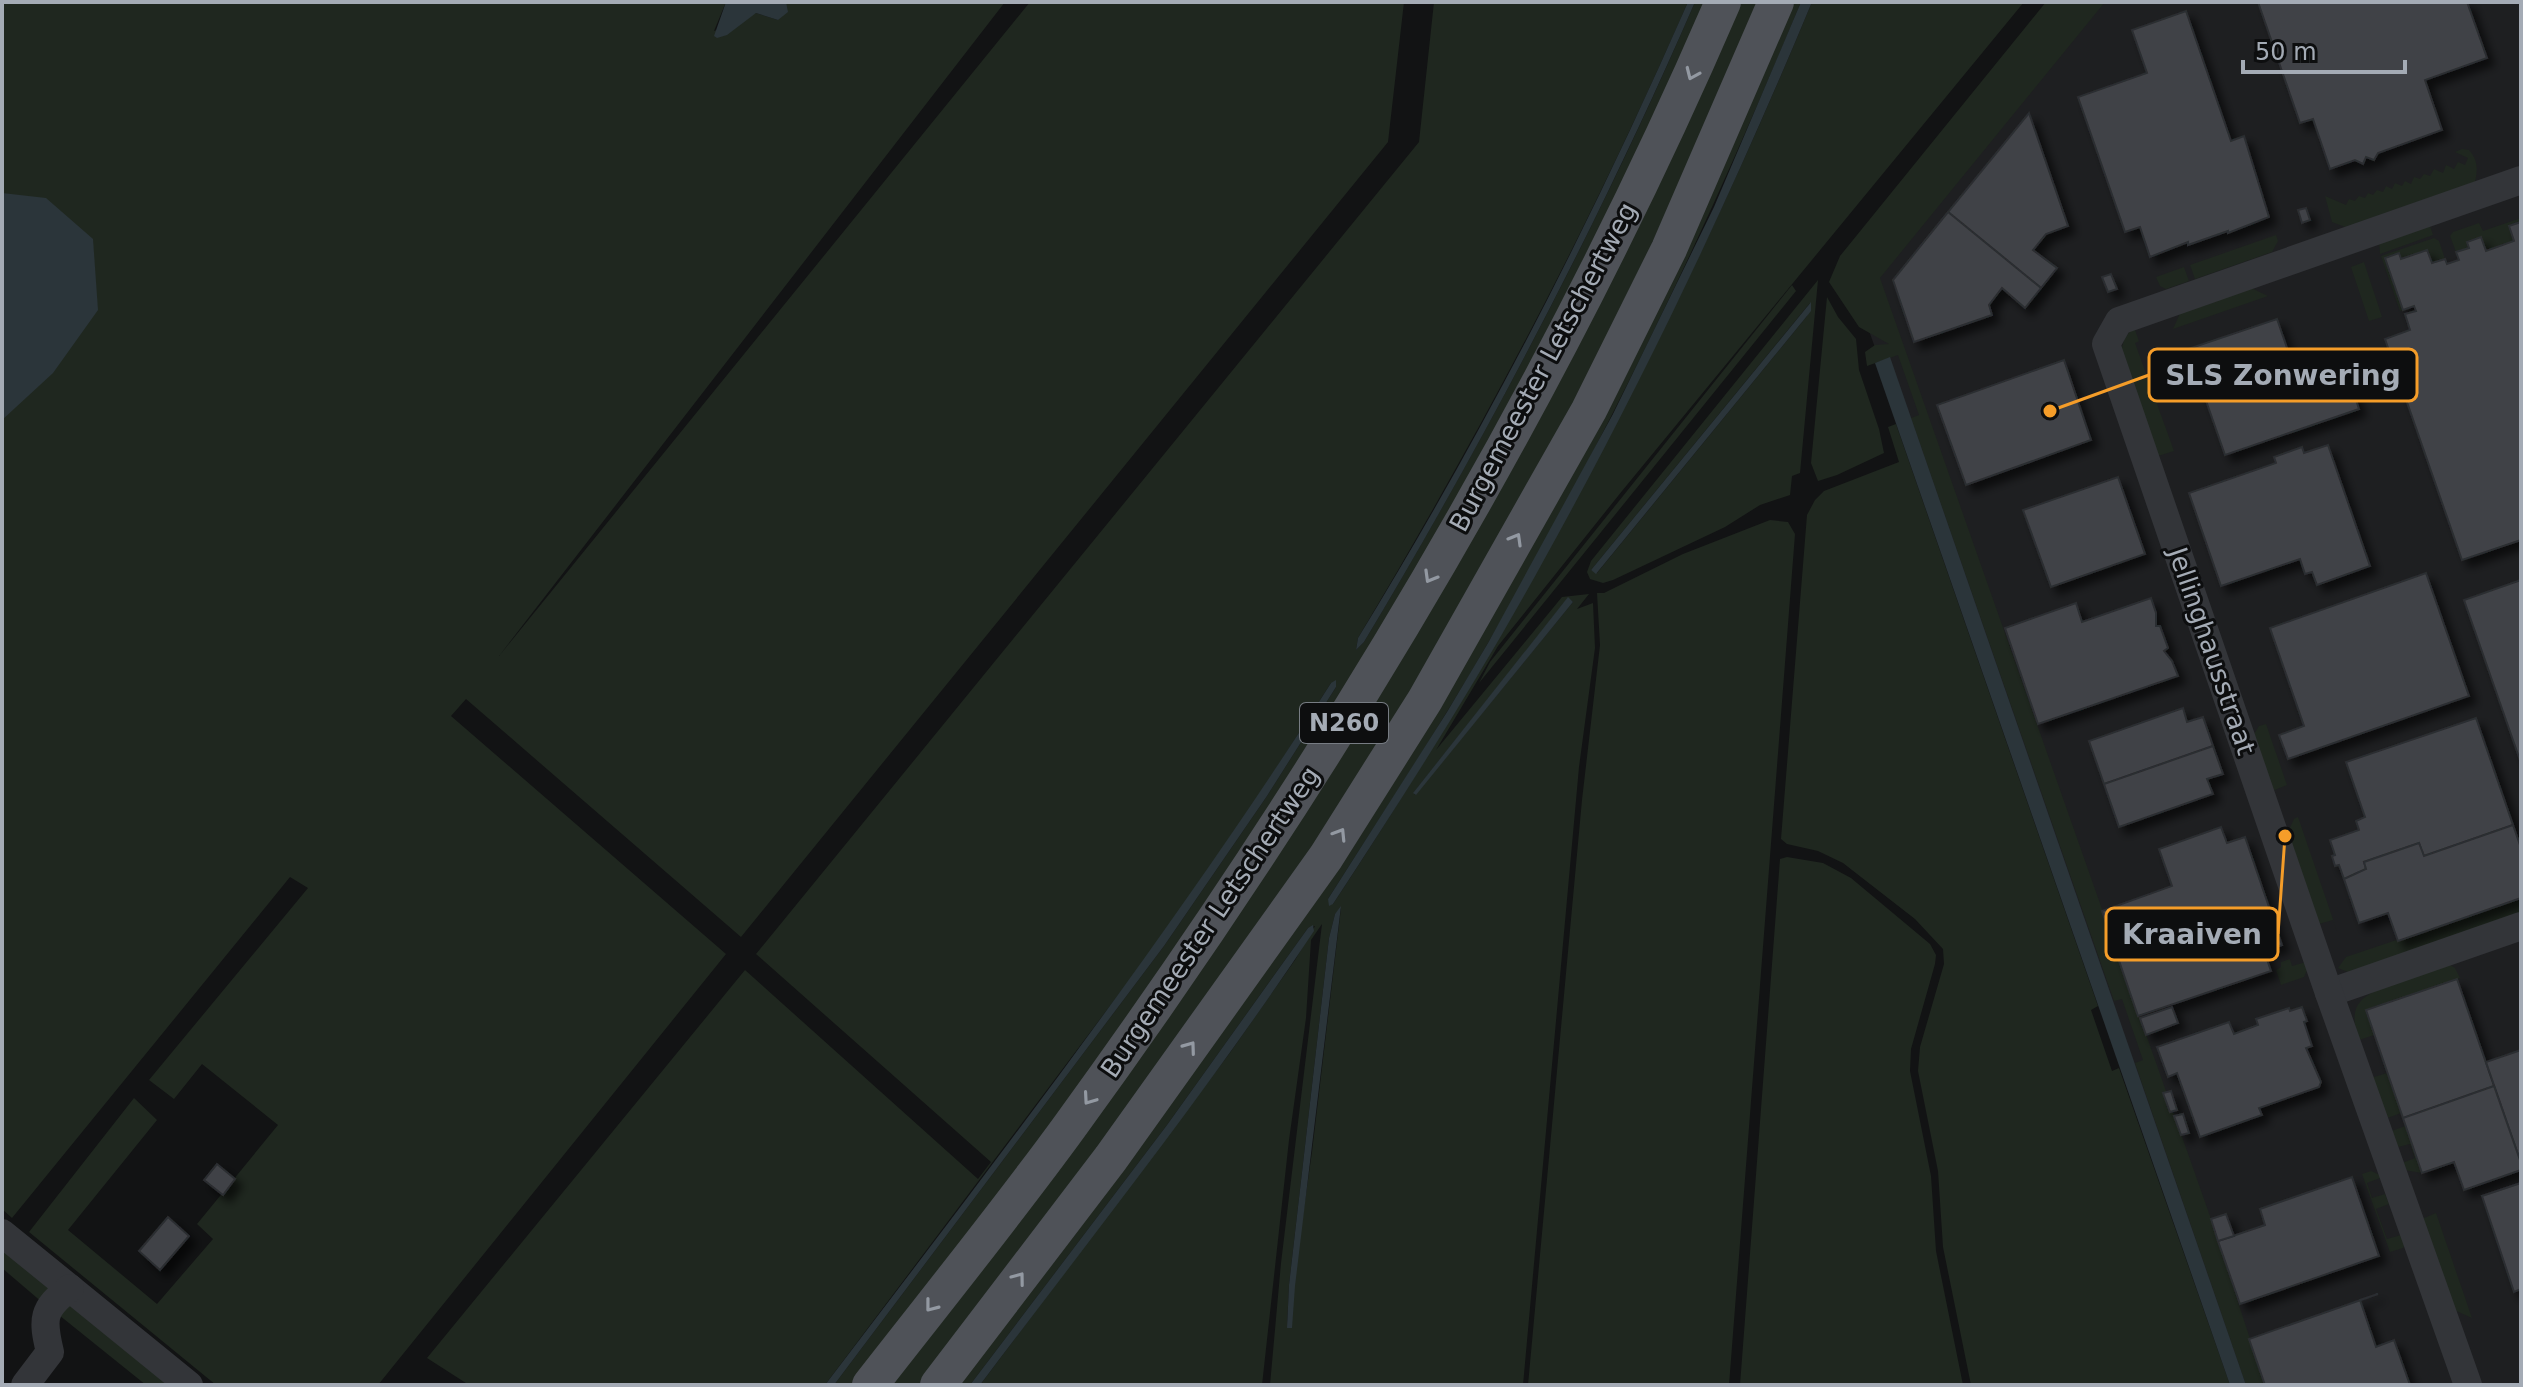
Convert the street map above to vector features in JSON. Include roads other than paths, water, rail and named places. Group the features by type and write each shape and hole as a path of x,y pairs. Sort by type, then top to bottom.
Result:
{"main road":[{"name":"Burgemeester Letschertweg","path":"870,1385 1069,1127 1276,829 1375,674 1543,376 1619,229 1723,2"},
{"name":"Burgemeester Letschertweg","path":"938,1385 1111,1158 1326,857 1425,700 1596,397 1669,249 1776,2"}],"street":[{"name":"Jellinghausstraat","path":"2468,1385 2329,993 2106,344 2119,321 2521,180"},
{"path":"2329,993 2521,926"},
{"path":"2,1233 189,1385"},
{"path":"25,1385 50,1352 43,1324 51,1302 70,1288"}],"place":[{"name":"SLS Zonwering","path":"2050,411"},
{"name":"Kraaiven","path":"2285,836"}]}
